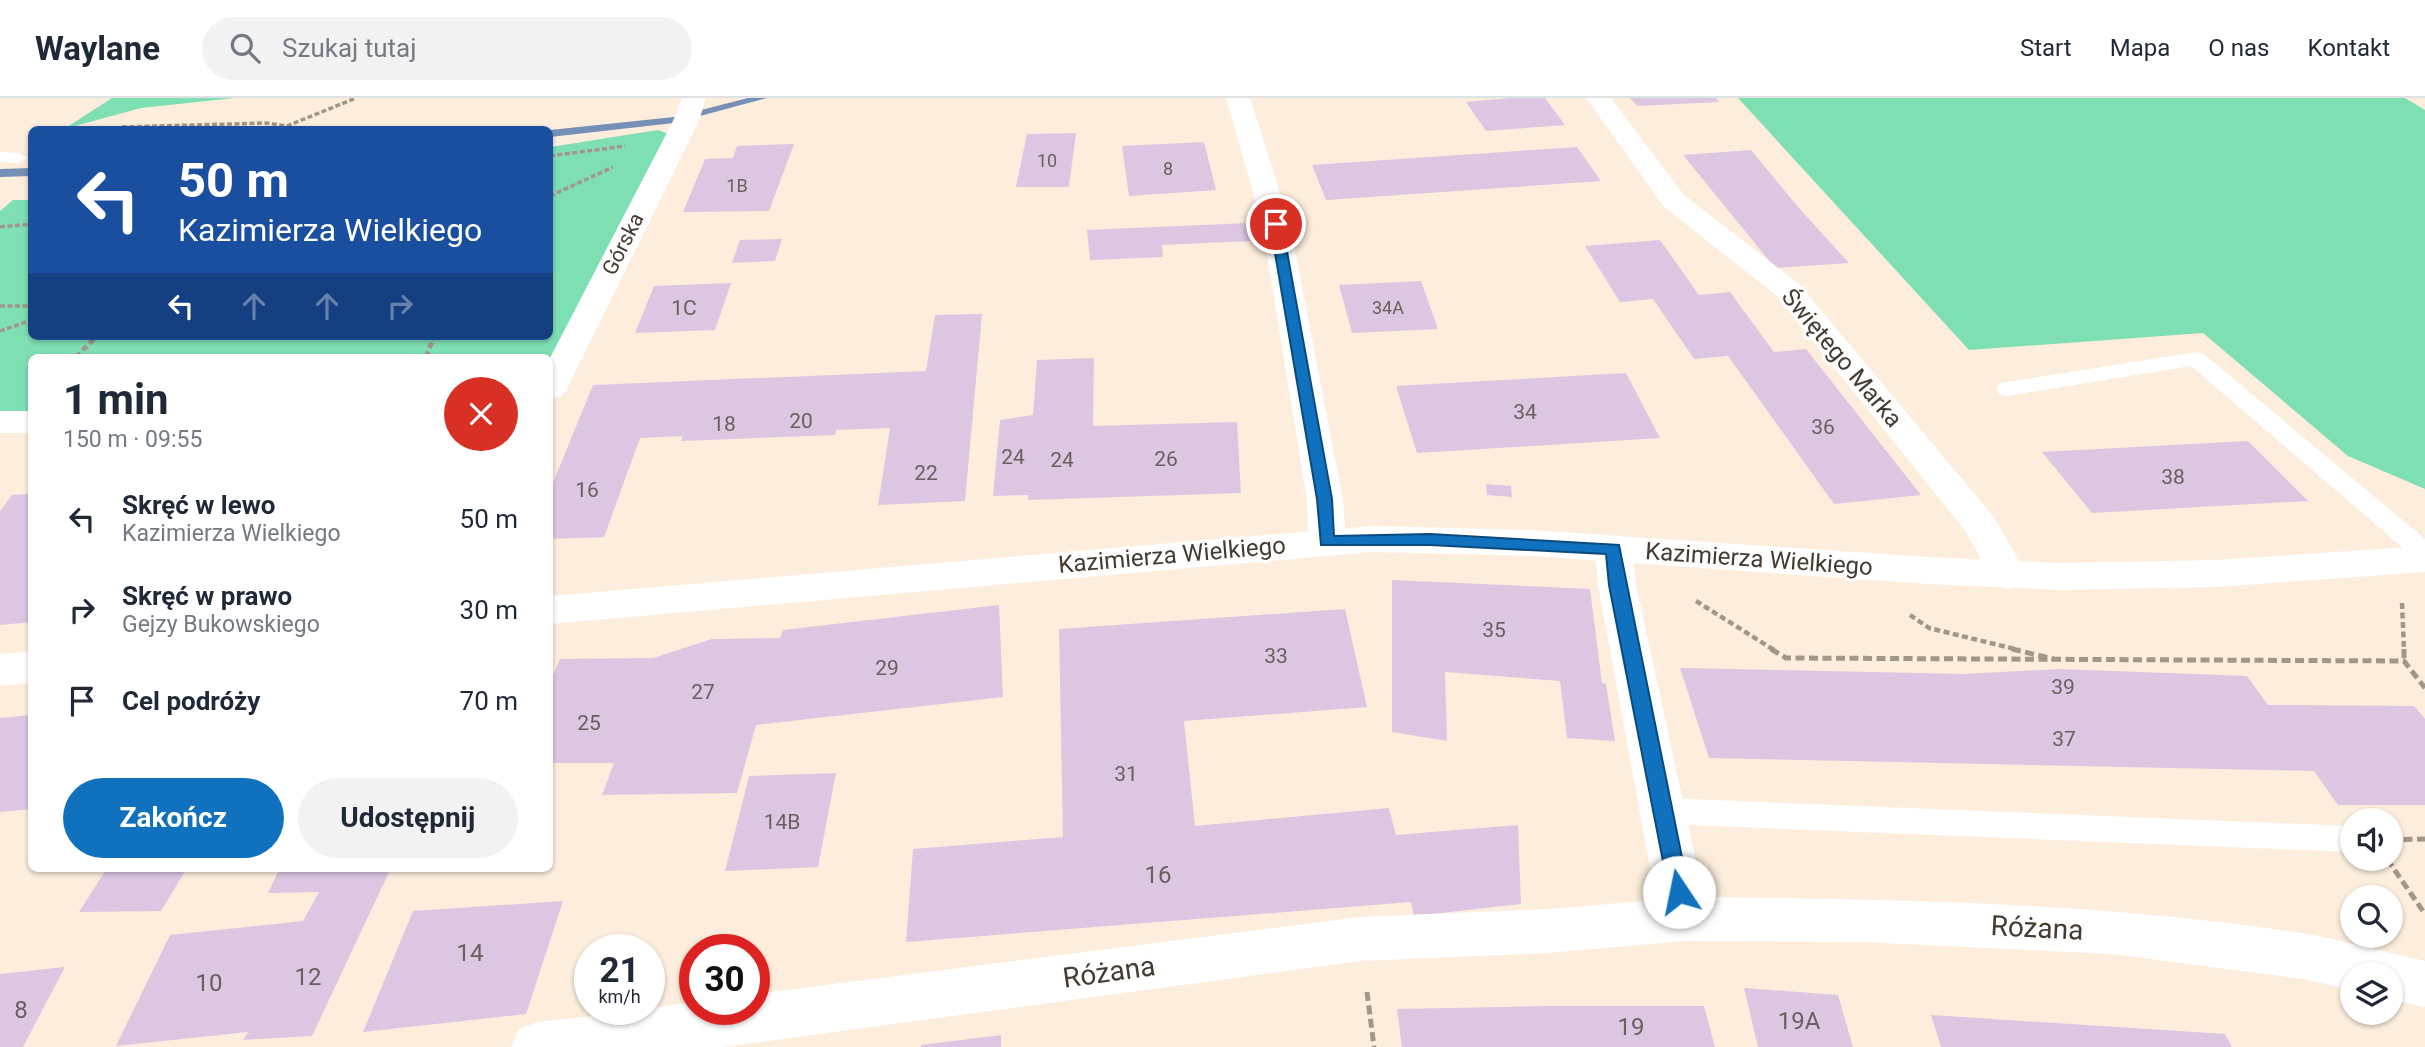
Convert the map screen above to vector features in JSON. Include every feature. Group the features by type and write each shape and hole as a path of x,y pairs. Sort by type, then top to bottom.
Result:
{"street":[{"path":"1238,98 1276,224 1325,499 1326,541"},
{"name":"Świętego Marka","path":"1598,98 1674,201 1788,290 1980,525 2009,575"},
{"name":"Górska","path":"553,383 686,116"},
{"path":"0,422 28,422"},
{"name":"Kazimierza Wielkiego","path":"553,610 1326,541 1430,539 2009,575 2178,575 2425,559"},
{"path":"1614,549 1617,585 1684,919"},
{"path":"0,670 28,667"},
{"name":"Różana","path":"537,1047 1360,939 1548,931 1684,919 1861,920 2112,932 2303,956 2340,964"},
{"name":"Różana","path":"2403,979 2425,984"}],"lane":[{"path":"2007,389 2196,359 2425,553"},
{"path":"1664,811 2340,839"}],"path":[{"path":"158,126 266,123 287,126 356,98"},
{"path":"553,155 686,116"},
{"path":"553,194 686,116"},
{"path":"0,228 28,224"},
{"path":"0,306 28,306"},
{"path":"0,331 28,321"},
{"path":"79,354 93,340"},
{"path":"2402,595 2403,661 2425,688"},
{"path":"1692,598 1786,659 2403,661"},
{"path":"1902,610 1929,628 2062,661"},
{"path":"2403,840 2425,839"},
{"path":"2395,871 2425,914"}],"green space":[{"path":"112,98 235,98 141,108 69,126"},
{"path":"1738,98 2405,98 2425,110 2425,489 2348,456 2203,333 1969,350"},
{"path":"658,130 674,136 553,358 553,354 28,354 28,412 0,412 0,211 13,200 28,200 28,340 553,340 553,147"}],"building":[{"path":"1545,98 1565,125 1486,131 1466,102"},
{"path":"1630,98 1716,98 1719,102 1637,106"},
{"path":"1076,133 1069,187 1016,187 1027,134"},
{"path":"1204,142 1216,190 1129,196 1122,146"},
{"path":"794,144 769,211 683,212 705,159 733,158 737,146"},
{"path":"1577,147 1601,181 1326,200 1312,165"},
{"path":"1751,150 1849,263 1775,268 1683,155"},
{"path":"1248,223 1252,241 1162,245 1163,257 1090,260 1087,230"},
{"path":"782,239 775,261 732,263 740,240"},
{"path":"1660,240 1699,295 1730,292 1774,352 1806,349 1921,495 1834,504 1728,356 1694,359 1653,299 1620,302 1585,246"},
{"path":"1421,281 1438,329 1352,333 1339,285"},
{"path":"731,283 715,330 635,333 654,286"},
{"path":"982,314 965,501 878,505 890,428 836,430 835,435 681,441 683,436 640,438 604,537 553,539 553,483 593,385 926,371 935,315"},
{"path":"1094,358 1093,426 1237,422 1241,493 1028,500 1028,495 993,496 1000,420 1033,415 1037,360"},
{"path":"1626,373 1660,438 1417,453 1396,386"},
{"path":"2248,441 2308,501 2092,513 2042,452"},
{"path":"1486,484 1511,486 1512,497 1487,495"},
{"path":"28,494 28,622 0,625 0,511 12,495"},
{"path":"1392,580 1590,589 1602,683 1606,684 1615,741 1567,738 1560,681 1445,672 1447,741 1392,732"},
{"path":"999,605 1003,697 756,725 737,793 602,795 614,763 553,763 553,676 560,659 653,658 712,639 780,638 783,630"},
{"path":"1345,609 1367,707 1184,721 1195,826 1389,808 1396,835 1518,825 1521,904 1414,916 1411,902 906,942 913,849 1063,837 1059,629"},
{"path":"1680,668 1964,674 2060,669 2247,676 2268,705 2414,706 2425,719 2425,805 2338,805 2314,771 1709,758"},
{"path":"28,715 28,809 0,812 0,718"},
{"path":"836,773 818,867 725,871 749,776"},
{"path":"104,872 185,872 161,911 79,912"},
{"path":"278,872 389,872 312,1036 243,1040 248,1032 116,1046 170,935 303,921 319,892 268,893"},
{"path":"563,901 526,1014 363,1032 413,911"},
{"path":"65,967 23,1047 0,1047 0,974"},
{"path":"1744,988 1838,995 1853,1047 1758,1047"},
{"path":"1704,1006 1715,1047 1402,1047 1397,1009"},
{"path":"1931,1015 2225,1034 2232,1047 1941,1047"},
{"path":"1001,1035 1001,1047 921,1047 921,1045"}],"waterway":[{"path":"553,134 674,120 761,98"},
{"path":"0,173 28,172"}],"route":[{"path":"1276,224 1325,499 1326,541 1430,539 1614,549 1617,585 1679,892"}]}
